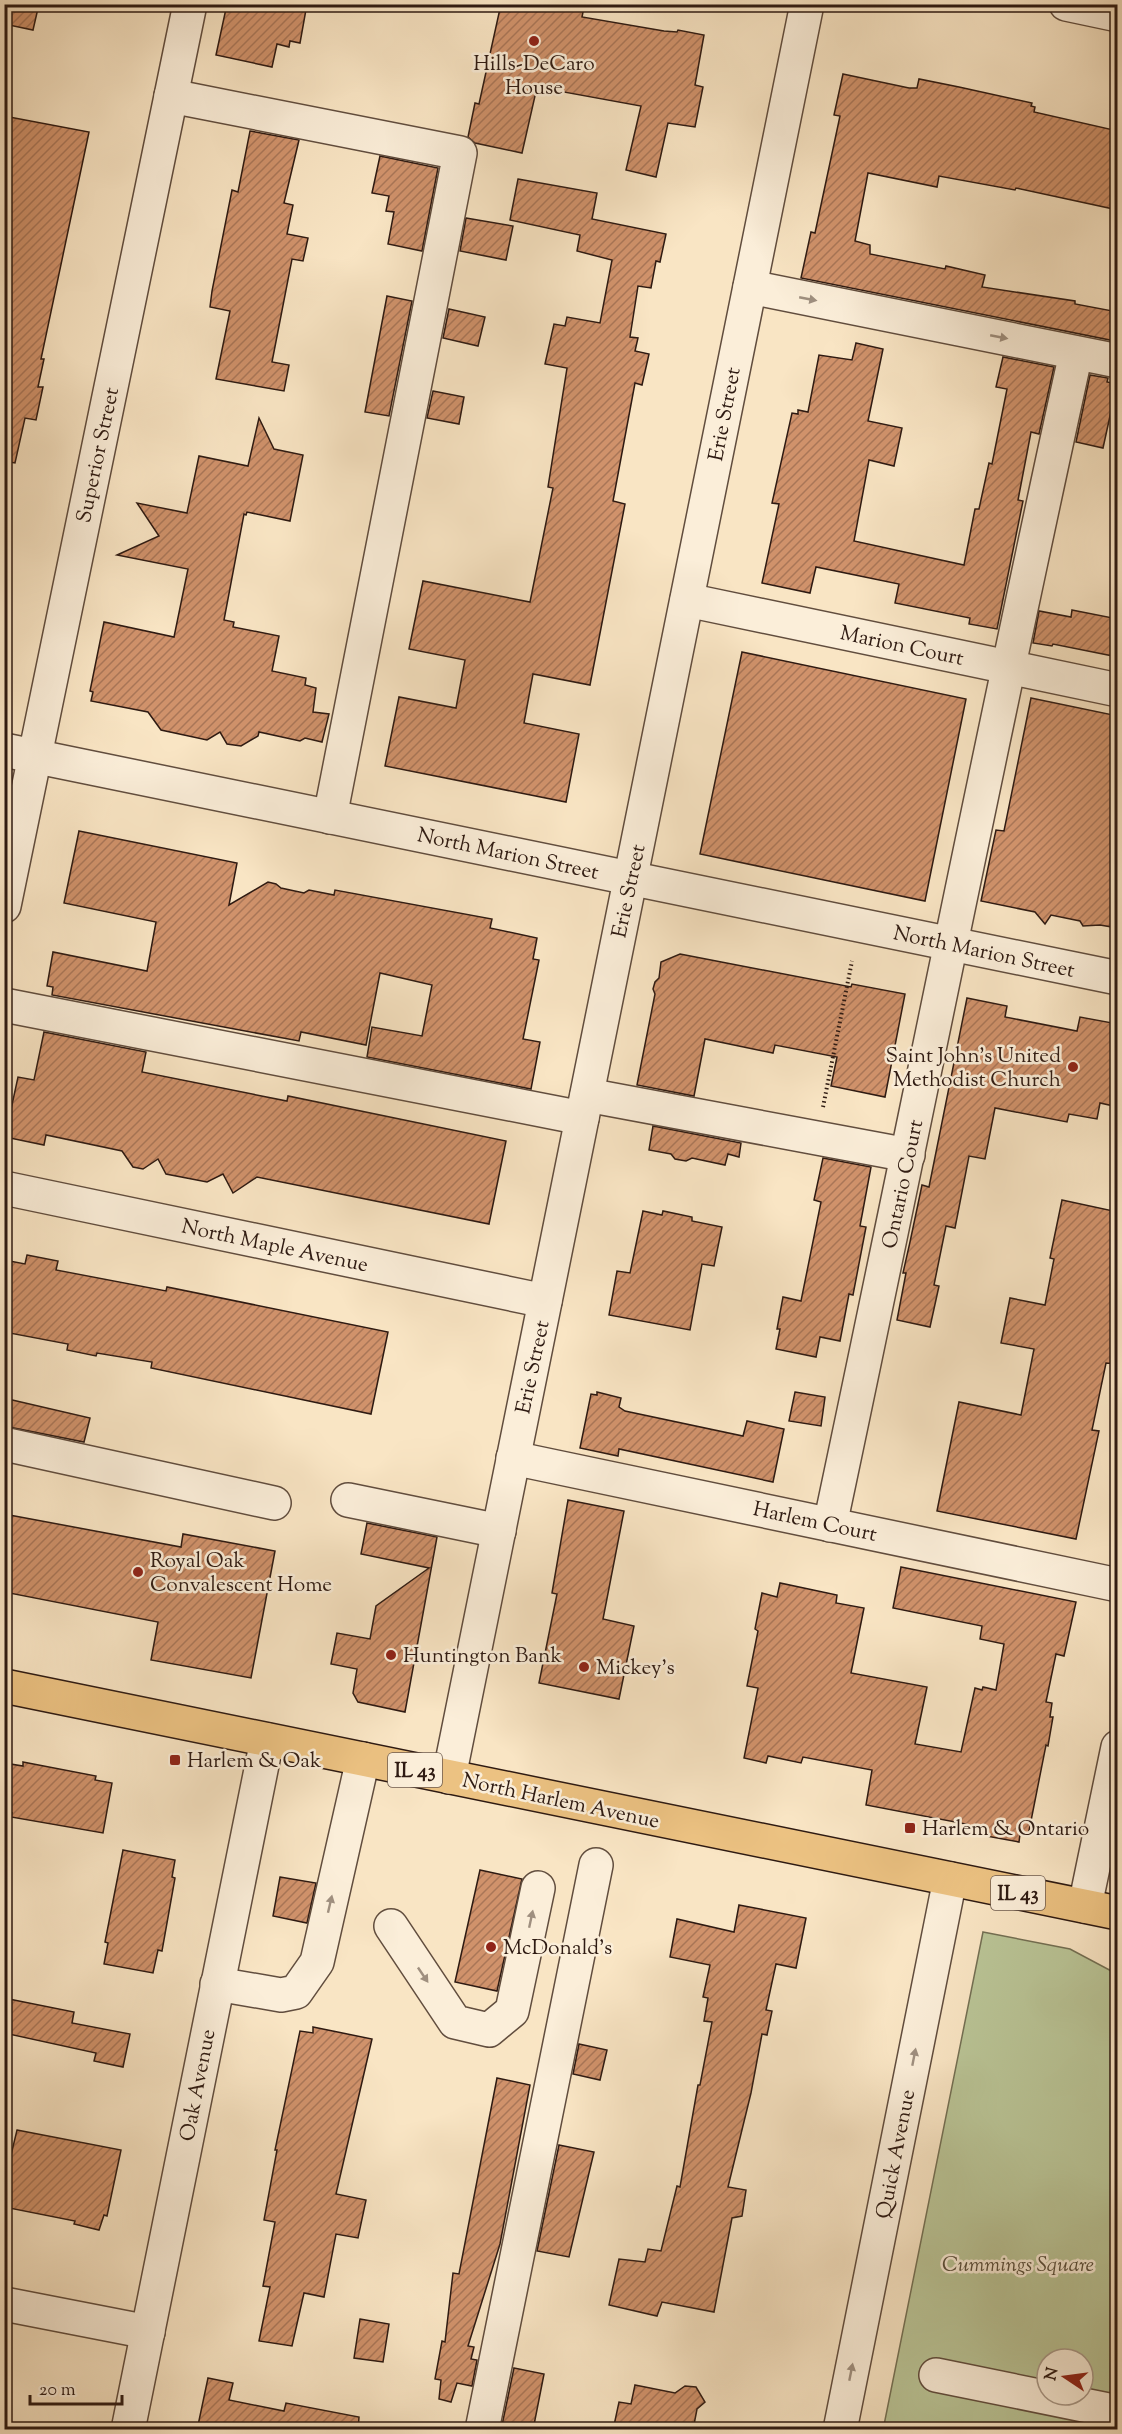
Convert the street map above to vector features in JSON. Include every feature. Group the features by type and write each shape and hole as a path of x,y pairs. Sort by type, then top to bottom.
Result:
{"main road":[{"name":"North Harlem Avenue","path":"4,1686 1118,1913"}],"street":[{"name":"Superior Street","path":"4,906 20,754 171,96 190,4"},
{"name":"Erie Street","path":"449,1777 807,4"},
{"path":"1066,4 1118,15"},
{"path":"171,96 460,153 330,817"},
{"path":"750,287 1118,361"},
{"name":"Ontario Court","path":"830,1525 952,944 1007,667 1076,353"},
{"name":"Marion Court","path":"687,600 1118,690"},
{"name":"North Marion Street","path":"20,754 1118,978"},
{"path":"4,1005 585,1106 817,1138 908,1155"},
{"name":"North Maple Avenue","path":"4,1188 545,1301"},
{"path":"4,1444 274,1503"},
{"name":"Harlem Court","path":"513,1458 1118,1585"},
{"path":"348,1500 498,1531"},
{"name":"Oak Avenue","path":"128,2430 267,1740"},
{"path":"1085,1906 1118,1747"},
{"path":"217,1984 281,1995 296,1992 317,1962 363,1759"},
{"path":"482,2430 596,1865"},
{"name":"Quick Avenue","path":"840,2430 950,1879"},
{"path":"391,1926 455,2022 489,2030 512,2011 538,1888"},
{"path":"4,2304 148,2332"},
{"path":"936,2375 1118,2412"}],"path":[{"path":"817,1138 852,960"}],"green space":[{"name":"Cummings Square","path":"983,1932 1070,1949 1117,1974 1117,2429 883,2430"}],"building":[{"path":"4,4 39,4 33,30 4,24"},
{"path":"227,4 307,4 300,43 290,41 289,47 277,44 272,67 216,55"},
{"path":"501,4 571,4 584,7 582,17 664,31 677,32 678,30 704,35 695,85 703,87 695,127 668,123 656,177 626,170 641,106 537,87 522,153 475,143 468,137 475,103 479,104"},
{"path":"843,74 909,88 917,88 919,79 959,87 1032,103 1031,106 1035,107 1034,112 1118,131 1118,210 1016,188 1015,190 939,176 937,187 868,173 855,241 870,245 870,254 945,269 946,266 985,275 982,287 1075,301 1075,304 1118,312 1115,341 801,278 811,232 815,233 840,116 834,115"},
{"path":"4,116 89,132 41,359 44,359 38,387 43,387 36,420 25,418 15,463 4,461"},
{"path":"250,131 299,140 284,203 293,205 287,234 308,238 303,261 292,259 272,362 289,365 284,391 216,379 230,311 210,307 212,291 232,190 238,192"},
{"path":"380,156 438,168 422,251 388,244 394,212 386,211 389,196 372,193"},
{"path":"518,179 597,193 592,219 666,234 660,262 656,261 651,288 638,286 630,337 638,338 635,351 649,354 642,385 635,383 613,501 625,504 590,685 533,674 524,723 579,734 566,802 385,766 399,697 456,708 465,660 409,649 423,581 530,602 553,488 548,487 567,368 545,364 554,324 565,326 567,317 600,323 612,260 577,251 580,235 510,220"},
{"path":"466,218 513,226 506,260 460,251"},
{"path":"387,296 412,301 389,416 365,412"},
{"path":"449,309 485,317 478,346 443,338"},
{"path":"856,343 883,349 868,421 902,428 894,466 869,460 854,541 964,565 975,509 979,509 989,463 992,464 1007,389 996,387 1003,357 1054,367 1039,434 1031,432 1018,500 1023,501 997,629 969,624 970,618 895,603 899,584 816,567 810,593 762,583 779,504 772,503 792,413 798,414 798,410 808,412 819,355 852,360"},
{"path":"1090,375 1108,378 1107,382 1117,384 1103,448 1076,442"},
{"path":"433,391 464,397 459,424 427,418"},
{"path":"259,418 274,449 303,455 290,521 247,512 246,515 244,514 224,620 234,622 233,627 279,636 272,671 306,678 305,685 316,688 313,712 329,714 322,742 305,738 300,741 259,732 258,736 241,746 227,744 220,732 207,740 161,730 148,712 91,701 93,692 90,691 104,622 174,637 188,569 117,555 159,536 137,503 187,513 199,456 248,466"},
{"path":"1072,610 1118,619 1118,657 1053,644 1052,646 1033,643 1039,611 1071,617"},
{"path":"742,652 966,699 925,901 700,854"},
{"path":"1031,698 1118,716 1118,928 1100,925 1083,926 1080,921 1051,915 1045,924 1035,912 981,901 996,830 1004,831"},
{"path":"79,831 237,863 229,905 268,882 281,888 304,893 309,890 334,895 335,890 492,919 490,928 537,938 533,959 539,960 523,1039 540,1042 531,1089 367,1057 372,1027 422,1036 432,985 380,973 366,1045 301,1032 299,1041 52,995 53,987 47,986 53,952 147,971 156,922 64,903"},
{"path":"680,954 851,987 852,984 905,994 885,1097 831,1086 837,1057 775,1045 773,1053 705,1039 694,1096 637,1085 655,994 653,989 659,978 661,962"},
{"path":"967,998 1007,1006 1005,1017 1077,1031 1080,1017 1118,1024 1118,1107 1100,1103 1097,1119 1069,1114 1067,1122 995,1108 985,1159 969,1156 955,1228 946,1226 934,1285 939,1286 930,1327 897,1320 906,1273 903,1273 922,1185 929,1187"},
{"path":"44,1032 146,1052 142,1072 287,1101 288,1096 506,1141 489,1224 257,1177 233,1193 223,1174 207,1182 166,1174 158,1159 143,1169 133,1167 122,1151 46,1135 44,1145 5,1137 18,1077 34,1080"},
{"path":"653,1126 741,1143 739,1157 728,1154 725,1165 692,1158 686,1161 675,1159 671,1154 649,1150"},
{"path":"823,1158 871,1167 860,1226 866,1227 853,1295 849,1294 840,1341 820,1337 816,1357 776,1349 783,1297 801,1301 821,1202 814,1200"},
{"path":"1062,1200 1118,1212 1118,1364 1106,1363 1092,1430 1099,1431 1076,1539 937,1511 959,1402 1021,1415 1034,1349 1001,1343 1010,1298 1045,1305 1054,1259 1050,1258"},
{"path":"643,1211 662,1215 663,1211 692,1217 692,1221 722,1227 714,1266 702,1264 690,1330 609,1315 617,1271 630,1273"},
{"path":"27,1255 58,1261 56,1270 166,1291 167,1287 388,1332 371,1414 151,1368 152,1362 97,1353 96,1356 67,1350 68,1344 4,1332 4,1260 25,1264"},
{"path":"597,1392 621,1398 619,1407 625,1411 743,1436 747,1421 784,1429 773,1482 619,1449 618,1456 580,1448 591,1394 597,1395"},
{"path":"795,1392 825,1397 821,1426 789,1421"},
{"path":"8,1399 90,1418 84,1442 4,1426"},
{"path":"568,1500 624,1511 603,1619 634,1626 619,1699 539,1683 557,1594 552,1593"},
{"name":"Royal Oak Convalescent Home","path":"4,1514 181,1547 183,1534 275,1551 251,1678 151,1660 158,1622 4,1592"},
{"path":"367,1523 437,1537 405,1712 358,1702 353,1693 357,1669 331,1664 337,1633 370,1639 376,1606 429,1568 361,1554"},
{"path":"901,1567 1076,1602 1064,1656 1056,1654 1046,1702 1052,1703 1050,1717 1053,1717 1048,1746 1046,1745 1028,1836 1020,1834 1019,1842 964,1832 966,1824 866,1805 872,1770 803,1757 801,1763 768,1756 766,1763 744,1758 758,1688 747,1686 758,1631 755,1629 762,1593 777,1597 780,1583 837,1595 836,1603 864,1608 851,1673 927,1687 915,1744 961,1752 975,1688 996,1690 1004,1644 980,1639 982,1626 893,1608"},
{"path":"23,1762 96,1776 95,1780 112,1783 103,1833 11,1817 12,1813 4,1812 4,1763 23,1766"},
{"path":"123,1850 175,1860 172,1877 175,1878 162,1951 158,1950 153,1973 104,1964 108,1943 105,1942"},
{"name":"McDonald's","path":"480,1870 522,1879 497,1991 455,1982"},
{"path":"280,1877 316,1883 307,1923 273,1916"},
{"path":"739,1905 806,1918 796,1968 776,1964 766,2010 772,2011 767,2035 762,2034 751,2093 728,2187 746,2190 742,2216 732,2218 714,2312 662,2302 657,2316 609,2305 619,2259 645,2262 648,2249 661,2251 677,2186 680,2187 712,2022 704,2021 708,1998 703,1997 710,1965 670,1957 677,1919 734,1932"},
{"path":"4,1998 74,2012 72,2023 130,2034 123,2067 94,2061 96,2053 4,2033"},
{"path":"313,2027 372,2039 336,2194 366,2200 358,2238 336,2234 324,2297 304,2293 292,2346 259,2341 270,2287 263,2286 275,2222 264,2220 277,2150 275,2150 300,2031 313,2033"},
{"path":"579,2044 607,2050 600,2080 573,2074"},
{"path":"497,2078 530,2085 500,2244 468,2346 474,2347 471,2359 477,2360 472,2386 457,2383 451,2402 439,2399 441,2380 435,2379 442,2341 445,2342 453,2273 459,2274"},
{"path":"17,2130 121,2150 107,2216 104,2215 99,2230 74,2224 75,2221 4,2207 4,2184"},
{"path":"559,2145 594,2152 569,2257 537,2251"},
{"path":"360,2319 389,2324 383,2362 354,2358"},
{"path":"514,2368 544,2374 533,2430 501,2430"},
{"path":"208,2378 233,2383 229,2400 284,2411 286,2403 359,2417 358,2430 197,2430"},
{"path":"635,2385 675,2393 685,2386 696,2387 705,2402 697,2409 693,2430 613,2430 619,2402 631,2404"}],"place":[{"name":"Hills-DeCaro House","path":"534,41"},
{"name":"Saint John's United Methodist Church","path":"1073,1067"},
{"name":"Royal Oak Convalescent Home","path":"138,1572"},
{"name":"Huntington Bank","path":"391,1655"},
{"name":"Mickey's","path":"584,1667"},
{"name":"Harlem & Oak","path":"175,1760"},
{"name":"Harlem & Ontario","path":"910,1828"},
{"name":"McDonald's","path":"491,1947"}]}
